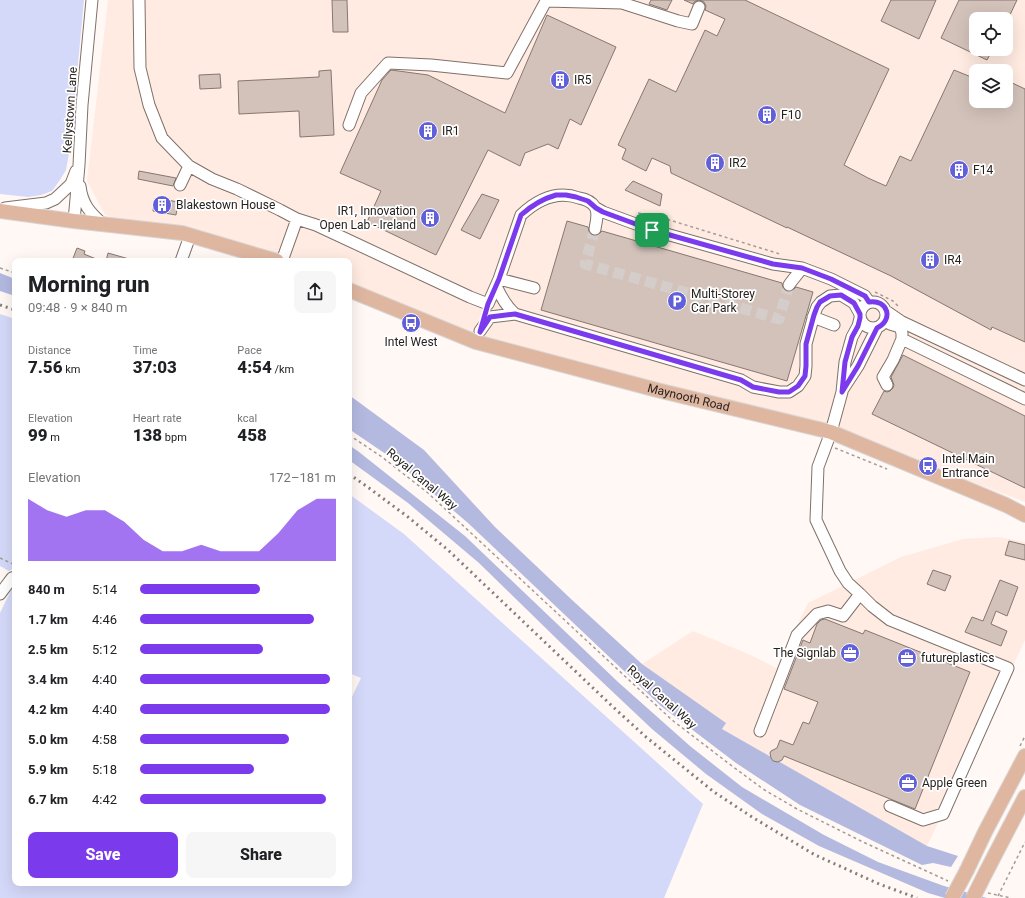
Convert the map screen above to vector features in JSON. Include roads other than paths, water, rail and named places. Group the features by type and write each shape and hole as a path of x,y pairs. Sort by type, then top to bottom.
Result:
{"main road":[{"path":"0,210 74,221 182,233 267,258"},
{"name":"Maynooth Road","path":"352,291 476,342 657,390 831,432 1006,505 1025,515"},
{"path":"952,898 1025,756"},
{"path":"978,895 986,872 1025,797"}],"street":[{"name":"Kellystown Lane","path":"74,221 82,105 92,0"},
{"path":"139,0 140,68 149,105 162,138 189,166 212,179 237,189 297,219 316,224 470,297 488,304"},
{"path":"349,125 361,93 388,63 431,65 507,73 546,1 622,3 692,24 700,7"},
{"path":"0,210 46,203 55,198 71,184 79,165"},
{"path":"79,165 80,189 85,206 92,215 104,224"},
{"path":"180,185 189,166"},
{"path":"515,314 490,317 479,334 488,304 521,215 529,207 556,195 566,195 588,201 603,212 652,230 773,264 802,268 845,285 865,296 869,302"},
{"path":"595,229 597,218 596,208"},
{"path":"283,258 297,219"},
{"path":"182,258 190,236"},
{"path":"789,285 802,268"},
{"path":"497,282 534,288"},
{"path":"497,282 501,297 510,310 515,314 741,380 753,387 779,392 789,392 798,386 805,376 806,344 813,317 820,302 830,296 841,295 854,303 864,325 872,328 902,322"},
{"path":"890,806 923,820 943,814 1008,668 890,620 872,606 848,583 840,571 816,520 818,467 831,432 842,392 845,362 852,337 858,326 862,306 869,302 878,302 886,311 902,322 1025,380"},
{"path":"842,392 886,319 886,311"},
{"path":"813,317 834,325"},
{"path":"882,326 900,326 902,333 902,339 893,360 883,377 887,384"},
{"path":"902,339 1025,399"},
{"path":"0,594 12,580"},
{"path":"760,731 797,635 817,614 828,611 844,616 859,593"}],"tunnel":[{"path":"595,229 585,264 779,319 789,285"}],"railway":[{"path":"0,305 12,309"},
{"path":"352,476 408,517 448,550 646,737 714,792 815,855 879,884 917,898"}],"place":[{"name":"IR5","path":"560,80"},
{"name":"F10","path":"767,115"},
{"name":"IR1","path":"428,131"},
{"name":"IR2","path":"715,163"},
{"name":"F14","path":"959,170"},
{"name":"Blakestown House","path":"162,205"},
{"name":"IR1, Innovation Open Lab - Ireland","path":"430,218"},
{"name":"IR4","path":"930,260"},
{"name":"Multi-Storey Car Park","path":"677,301"},
{"name":"Intel West","path":"411,323"},
{"name":"Intel Main Entrance","path":"928,466"},
{"name":"The Signlab","path":"850,653"},
{"name":"futureplastics","path":"907,658"},
{"name":"Apple Green","path":"908,783"}]}
